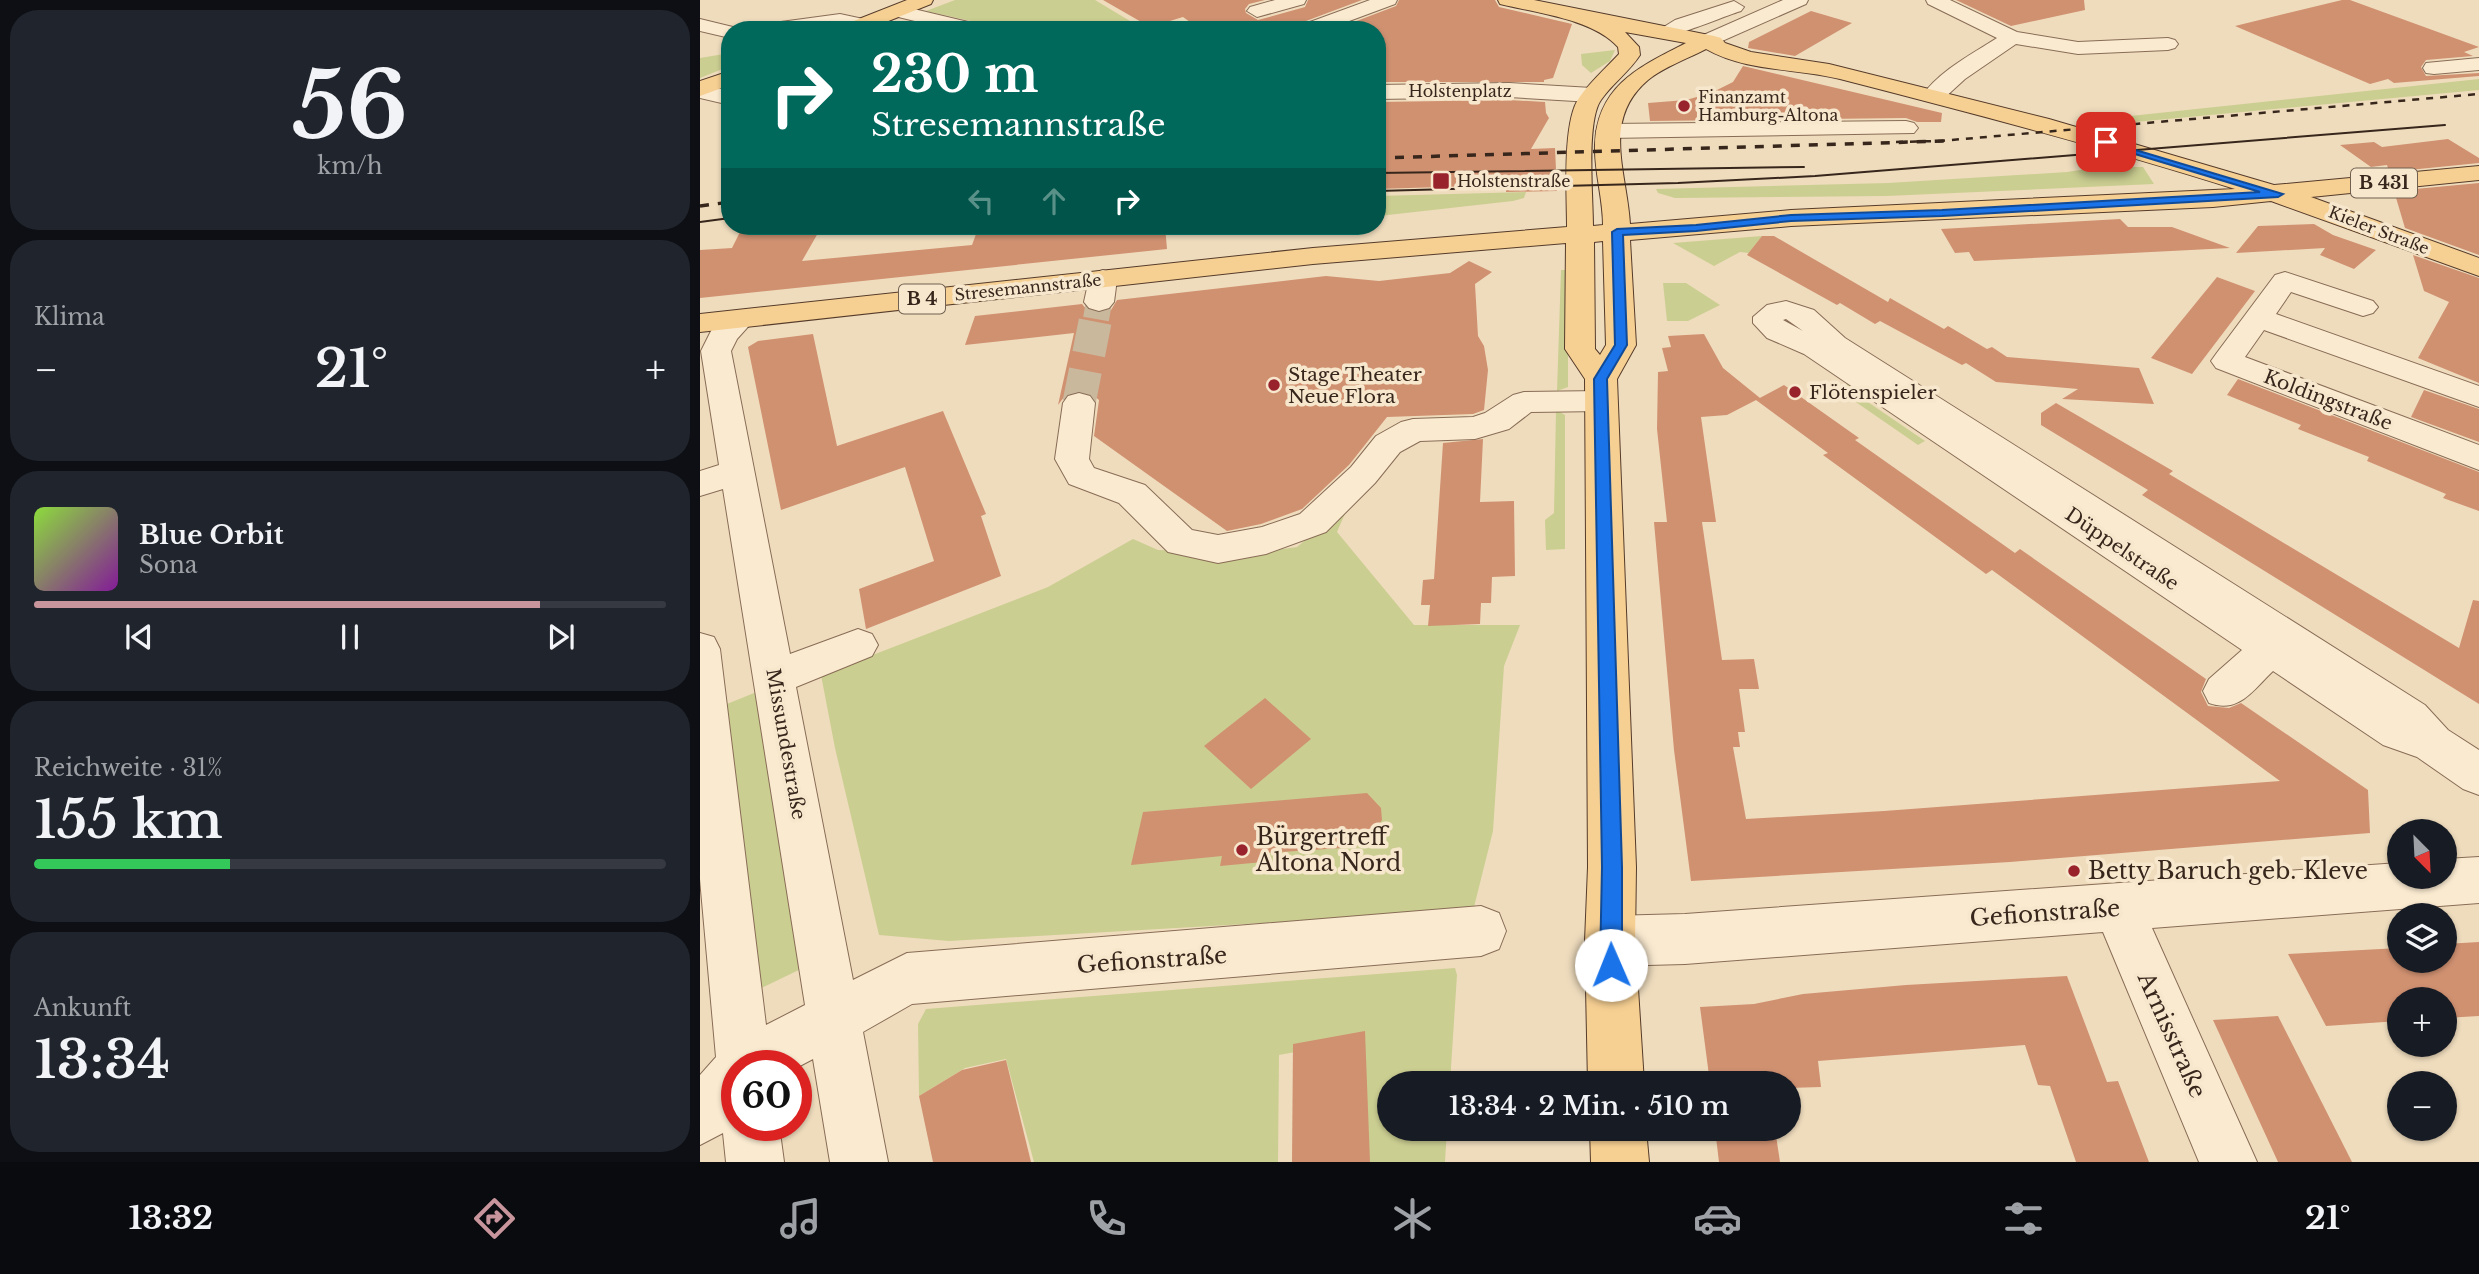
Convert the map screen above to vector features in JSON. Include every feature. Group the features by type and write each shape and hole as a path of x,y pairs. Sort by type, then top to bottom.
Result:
{"main road":[{"path":"870,21 924,0"},
{"path":"1509,0 1659,35 1706,41 1719,50 1795,66 1829,70 1933,96 2080,134 2278,194"},
{"path":"1575,16 1620,37 1624,58 1582,94 1585,108 1580,149 1580,349 1601,390"},
{"path":"1615,1071 1610,941 1612,867 1601,390 1621,345 1617,224 1608,131 1615,105 1642,74 1659,35"},
{"path":"1642,74 1706,41"},
{"path":"700,90 721,81"},
{"name":"Stresemannstraße","path":"714,337 1101,291 1313,256 1580,225 1696,228 1791,218 1902,215 2278,194 2479,173"},
{"name":"Kieler Straße","path":"2278,194 2479,268"},
{"path":"1619,1141 1620,1162"}],"street":[{"path":"1257,11 1297,0"},
{"path":"1331,21 1388,0"},
{"path":"1624,58 1659,35 1682,24 1754,0"},
{"path":"1706,41 1799,0"},
{"path":"1935,0 2011,37 2078,48 2168,44"},
{"path":"897,11 940,21"},
{"path":"700,25 721,31"},
{"path":"1933,96 1957,74 2011,37"},
{"path":"2434,68 2479,64"},
{"path":"700,90 721,96"},
{"name":"Holstenplatz","path":"1386,92 1582,94"},
{"name":"Holstenplatz","path":"1386,106 1499,104 1542,92"},
{"path":"1608,131 1906,128"},
{"name":"Koldingstraße","path":"2363,307 2285,281 2227,361 2479,458"},
{"path":"2258,318 2479,397"},
{"name":"Missundestraße","path":"714,337 719,477 774,678 859,1162"},
{"name":"Düppelstraße","path":"2432,743 2398,732 1822,343 2410,718 2432,743 2479,775"},
{"path":"1485,402 1524,402 1601,390"},
{"path":"1079,402 1072,458 1081,475 1132,494 1181,542 1218,549 1266,540 1314,523 1363,475 1388,444 1413,430 1475,429 1497,421 1524,402"},
{"path":"774,678 858,645"},
{"path":"2224,691 2270,648"},
{"path":"700,649 743,1050"},
{"name":"Gefionstraße","path":"1610,941 1685,939 2479,880"},
{"name":"Arnisstraße","path":"2118,908 2228,1162"},
{"name":"Gefionstraße","path":"832,1018 906,979 1481,931"},
{"path":"774,1050 832,1018"},
{"path":"700,1117 721,1093"},
{"path":"753,1141 755,1162"}],"green space":[{"path":"955,0 1095,0 1130,21 971,21 926,11"},
{"path":"1615,50 1610,61 1591,73 1582,65 1581,54"},
{"path":"721,54 721,70 700,78 700,58"},
{"path":"2479,79 2479,90 2092,126 2102,119"},
{"path":"2100,167 2143,167 2154,184 1887,196 1675,198 1658,193 1656,189 1888,183 2067,172"},
{"path":"1526,192 1524,198 1513,201 1386,215 1386,196"},
{"path":"1762,236 1749,253 1740,252 1714,266 1673,243"},
{"path":"1561,270 1568,270 1568,387 1557,391"},
{"path":"1663,283 1686,283 1720,305 1688,321 1667,321"},
{"path":"1855,379 1863,385 1859,396 1925,441 1918,445 1837,389"},
{"path":"1556,410 1565,415 1565,549 1546,550 1545,520 1554,513"},
{"path":"1354,493 1337,532 1414,625 1520,625 1504,666 1493,831 1473,911 949,941 879,935 835,748 821,675 1048,587 1133,539 1158,550 1253,553 1297,547 1329,520"},
{"path":"764,689 805,967 753,992 722,706"},
{"path":"1455,968 1457,975 1451,1071 1377,1071 1377,1141 1446,1141 1445,1162 1367,1162 1361,1040 1279,1055 1278,1162 1034,1162 1006,1059 965,1068 919,1096 918,1024 926,1009"}],"building":[{"path":"1103,0 1265,0 1249,4 1245,9 1246,13 1258,20 1305,7 1308,0 1362,0 1306,21 1189,21 1183,17 1170,21 1140,21"},
{"path":"1399,0 1495,0 1499,7 1572,24 1553,78 1544,82 1386,82 1386,21 1357,21 1396,6"},
{"path":"1956,0 2084,0 2085,10 2011,26"},
{"path":"2350,0 2479,47 2464,52 2473,56 2426,60 2421,67 2426,76 2479,73 2479,76 2394,83 2388,79 2370,84 2235,26"},
{"path":"1811,11 1852,23 1795,56 1748,48 1749,42"},
{"path":"1743,66 1942,113 1941,122 1917,122 1906,118 1650,121 1648,103 1686,100 1711,93 1733,82"},
{"path":"1386,102 1545,102 1549,118 1531,149 1555,148 1557,191 1506,192 1506,185 1386,189"},
{"path":"2448,139 2479,158 2479,163 2389,172 2387,165 2371,167 2340,145 2374,142 2382,147"},
{"path":"2479,183 2479,255 2405,228 2394,191"},
{"path":"2120,219 2128,227 2172,227 2230,248 1974,261 1969,252 1955,253 1941,229"},
{"path":"2314,224 2333,235 2376,250 2354,269 2320,255 2325,248 2236,253 2258,226"},
{"path":"738,235 817,235 802,261 972,245 976,235 1166,235 1167,249 700,298 700,250 732,248"},
{"path":"1762,236 1774,236 1888,302 1890,298 1944,329 1948,326 1987,349 1992,347 2007,357 2139,368 2154,404 2062,399 2078,389 1996,382 1966,363 1962,365 1880,321 1875,324 1840,303 1837,305 1747,255"},
{"path":"2413,255 2479,278 2479,383 2418,358 2449,302 2424,291"},
{"name":"Stage Theater Neue Flora","path":"1469,261 1492,272 1475,284 1478,336 1484,346 1488,370 1484,410 1473,414 1387,417 1349,465 1302,509 1261,524 1227,531 1094,436 1099,400 1092,394 1080,390 1067,393 1058,405 1074,333 965,345 975,316 1082,304 1088,311 1100,314 1111,310 1117,300 1326,276 1379,281 1450,273"},
{"path":"2217,277 2255,291 2192,374 2151,358"},
{"path":"813,334 837,446 943,411 986,514 981,516 1001,576 866,629 859,589 934,561 905,467 781,510 748,347 758,341"},
{"path":"1704,334 1723,368 1760,398 1784,385 1859,438 1855,440 2015,553 2020,549 2206,679 2201,692 2208,706 2229,708 2241,703 2368,790 2370,833 2010,862 1691,881 1674,750 1654,522 1667,522 1657,429 1658,372 1668,371 1662,348 1671,347 1668,336","holes":["1756,400 1828,453 1823,455 1986,574 1992,570 2280,781 1746,819 1733,747 1740,747 1738,732 1745,732 1739,689 1759,689 1754,659 1722,660 1702,522 1716,522 1701,417 1727,415"]},
{"path":"2238,379 2479,472 2479,511 2443,498 2446,494 2367,461 2369,457 2298,429 2301,425 2227,395"},
{"path":"2424,390 2479,409 2479,442 2411,417"},
{"path":"2056,403 2173,471 2169,474 2459,648 2473,600 2479,601 2479,704 2142,495 2148,490 2041,425 2041,413"},
{"path":"1483,439 1480,502 1514,501 1515,576 1492,577 1491,603 1481,603 1480,624 1428,626 1430,605 1421,605 1423,580 1434,579 1443,443"},
{"path":"1265,698 1311,739 1251,789 1204,746"},
{"path":"1367,793 1381,808 1382,820 1375,830 1358,838 1357,847 1265,853 1263,862 1220,866 1222,856 1131,865 1143,812"},
{"path":"2479,942 2479,1016 2457,1017 2457,987 2387,987 2387,1022 2326,1026 2288,954 2387,949 2387,973 2457,973 2457,943"},
{"path":"2067,976 2107,1082 2118,1081 2149,1162 2076,1162 2050,1086 2038,1085 2025,1045 1818,1061 1821,1087 1801,1088 1801,1071 1708,1071 1700,1007 1754,1004 1803,994"},
{"path":"2278,1016 2352,1162 2278,1162 2213,1020"},
{"path":"1365,1031 1370,1162 1292,1162 1293,1044"},
{"path":"1006,1060 1031,1162 933,1162 919,1096 962,1070"},
{"path":"1716,1141 1777,1141 1780,1162 1719,1162"}],"tunnel":[{"path":"1096,319 1099,302"},
{"path":"1079,403 1096,317"}],"tram line":[{"path":"1386,191 1678,183 1815,176 2445,125"},
{"path":"1386,173 1804,167"},
{"path":"700,222 721,219"}],"railway":[{"path":"1896,142 1940,141 2479,94"},
{"path":"1386,158 1945,141"},
{"path":"700,206 721,203"}],"place":[{"name":"Finanzamt Hamburg-Altona","path":"1684,106"},
{"name":"Holstenstraße","path":"1441,181"},
{"name":"Stage Theater Neue Flora","path":"1274,385"},
{"name":"Flötenspieler","path":"1795,392"},
{"name":"Bürgertreff Altona Nord","path":"1242,850"},
{"name":"Betty Baruch geb. Kleve","path":"2074,871"}],"route":[{"path":"1611,965 1612,867 1601,379 1621,345 1617,232 1696,228 1791,218 1942,213 2278,194 2106,142"}]}
